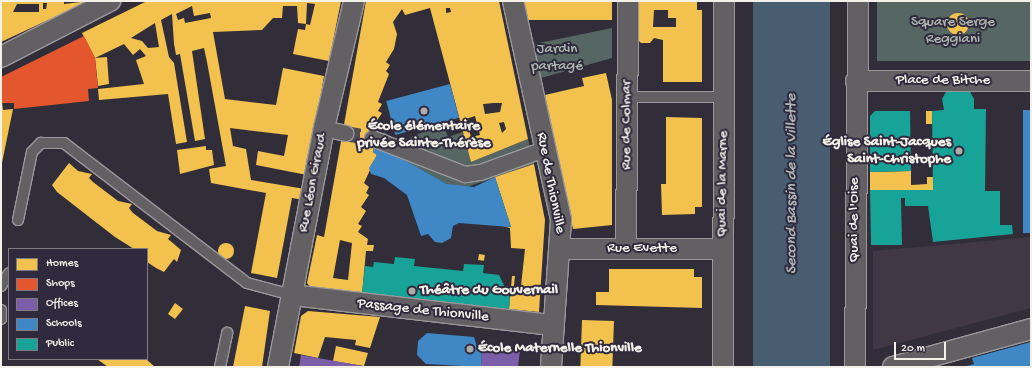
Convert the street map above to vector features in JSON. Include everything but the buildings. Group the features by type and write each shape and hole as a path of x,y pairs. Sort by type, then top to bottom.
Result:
{"street":[{"path":"1,56 110,1"},
{"name":"Rue Léon Giraud","path":"278,367 324,128 354,1"},
{"name":"Rue de Thionville","path":"513,1 544,149 561,220 562,249 553,325 551,367"},
{"name":"Rue de Colmar","path":"626,249 628,1"},
{"name":"Quai de la Marne","path":"723,367 722,249 724,1"},
{"name":"Quai de l'Oise","path":"855,367 856,82 858,1"},
{"name":"Place de Bitche","path":"856,82 1031,81"},
{"path":"324,128 345,133"},
{"path":"372,138 465,174 544,149"},
{"name":"Rue Evette","path":"562,249 722,249"},
{"name":"Passage de Thionville","path":"292,295 553,325"},
{"path":"893,367 1031,329"}],"lane":[{"path":"628,97 724,96"},
{"path":"18,220 32,152 41,143 64,143 247,283 292,295"},
{"path":"1,286 8,275"},
{"path":"1,310 1,319"},
{"path":"220,367 227,333"}],"shaded area":[{"path":"1031,237 1031,308 873,350 873,251"}],"green space":[{"name":"Square Serge Reggiani","path":"877,1 1031,1 1031,61 877,61"},
{"name":"Jardin partagé","path":"612,28 612,58 541,78 534,44"},
{"path":"443,124 448,137 463,132 471,162 528,139 534,164 464,188 447,184 374,144 384,132 399,142"}],"water":[{"name":"Second Bassin de la Villette","path":"753,1 830,1 830,367 753,367"}],"tunnel":[{"path":"345,133 372,138"}],"place":[{"name":"École élémentaire privée Sainte-Thérèse","path":"424,111"},
{"name":"Église Saint-Jacques Saint-Christophe","path":"959,151"},
{"name":"Théâtre du Gouvernail","path":"412,291"},
{"name":"École Maternelle Thionville","path":"470,349"}]}
